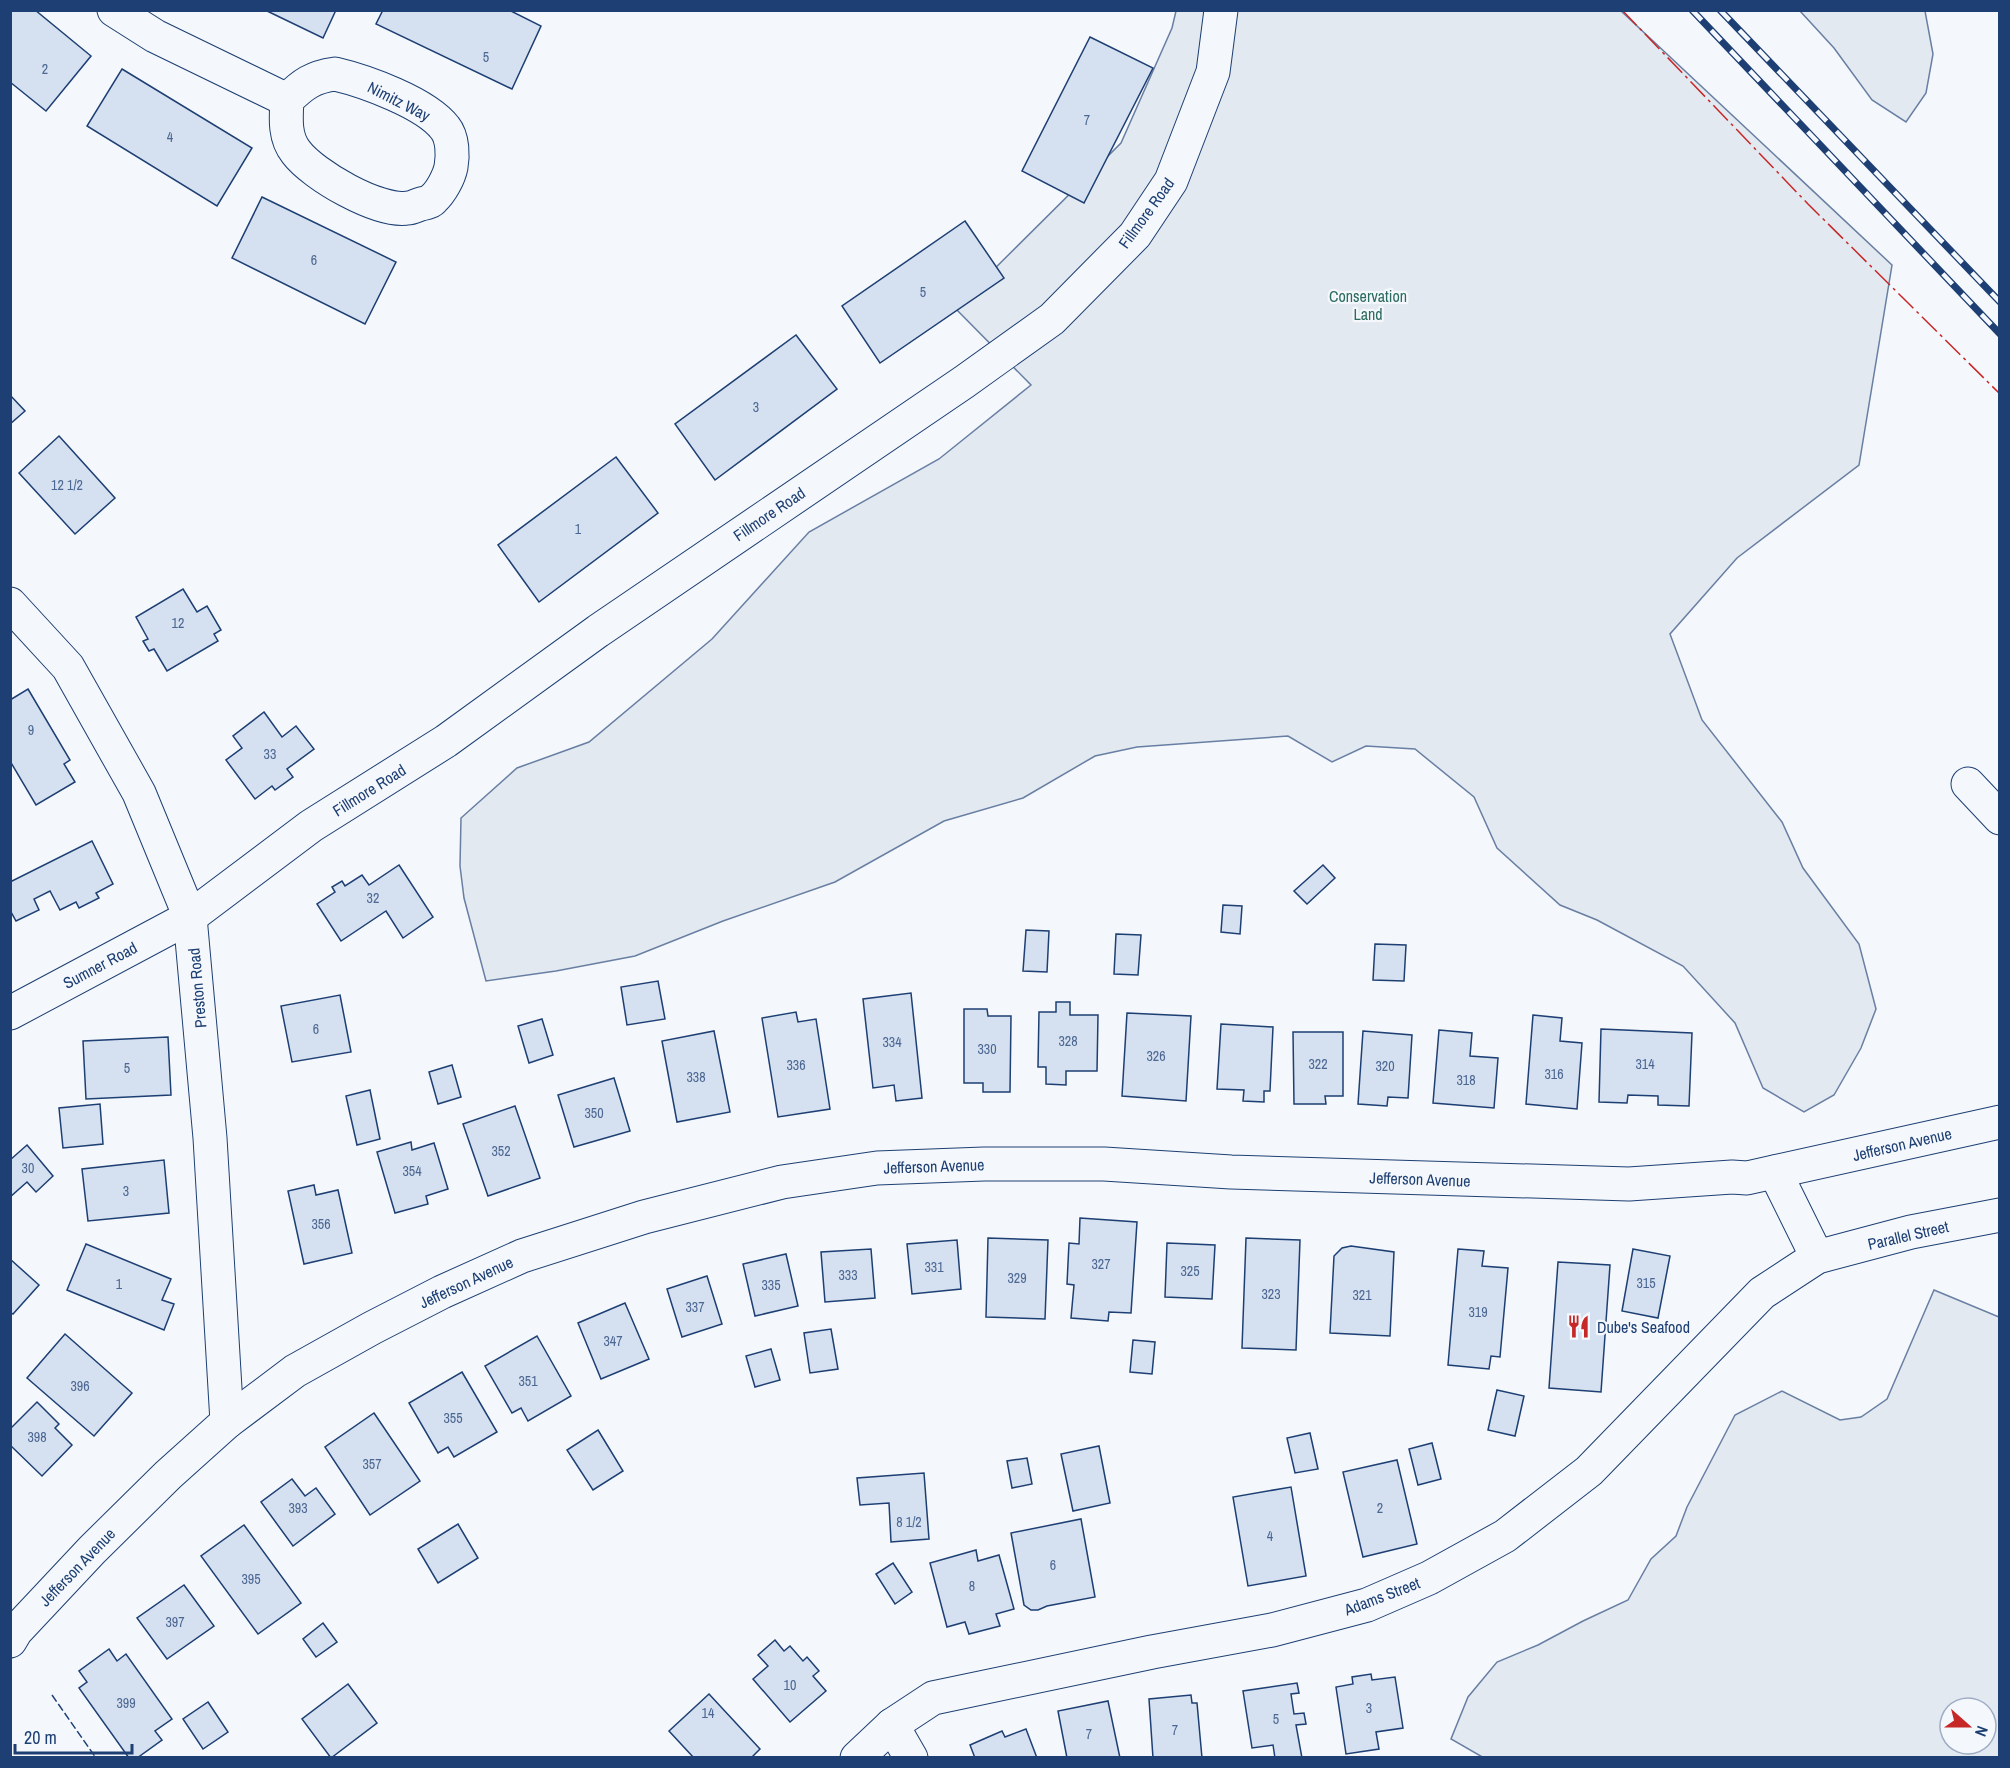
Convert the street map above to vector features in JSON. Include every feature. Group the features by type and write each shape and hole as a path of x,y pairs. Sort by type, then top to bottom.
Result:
{"street":[{"path":"114,10 155,36 287,100"},
{"name":"Fillmore Road","path":"190,917 311,826 446,741 598,631 964,382 1052,319 1135,235 1171,181 1213,72 1221,10"},
{"name":"Nimitz Way","path":"335,74 356,79 386,91 428,113 446,129 453,156 449,175 433,200 406,209 378,204 349,191 314,171 295,151 285,126 287,100 301,86 318,76 335,74"},
{"name":"Preston Road","path":"10,604 68,667 74,677 139,793 190,917 210,1138 227,1422"},
{"path":"1968,784 2000,818"},
{"name":"Sumner Road","path":"10,1013 190,917"},
{"name":"Jefferson Avenue","path":"10,1641 16,1631 92,1550 168,1475 227,1422 304,1366 442,1292 522,1256 644,1217 782,1182 877,1168 984,1164 1104,1164 1255,1173 1629,1184 1747,1178 2000,1122"},
{"path":"1775,1172 1817,1257"},
{"name":"Parallel Street","path":"1817,1257 1911,1232 2000,1215"},
{"name":"Adams Street","path":"857,1758 892,1725 933,1698 1152,1652 1272,1630 1367,1605 1429,1578 1504,1536 1589,1471 1762,1293 1817,1257"},
{"path":"892,1725 911,1758"}],"green space":[{"name":"Conservation Land","path":"1176,11 1621,11 1892,265 1859,465 1737,558 1670,634 1702,720 1782,822 1803,868 1859,944 1876,1009 1861,1048 1834,1095 1804,1112 1763,1088 1735,1023 1683,966 1597,920 1560,905 1497,848 1474,797 1415,749 1366,746 1332,762 1288,736 1137,747 1095,756 1023,798 944,821 835,882 723,921 635,956 486,981 464,898 460,866 461,818 517,768 589,742 712,639 809,532 939,459 1031,385 955,308 1121,143 1172,28"},
{"path":"1800,11 1925,11 1933,54 1926,93 1906,122 1872,100 1834,48"},
{"path":"1934,1290 1999,1317 1999,1757 1484,1758 1451,1739 1468,1697 1497,1662 1538,1645 1628,1600 1651,1559 1676,1536 1687,1507 1735,1415 1782,1391 1840,1420 1861,1417 1887,1399"}],"building":[{"path":"10,10 35,10 91,56 46,111 10,82"},
{"path":"265,10 336,10 323,38"},
{"path":"383,10 509,10 541,26 512,89 376,24"},
{"path":"1090,37 1153,68 1084,203 1022,171"},
{"path":"122,69 252,148 217,206 87,126"},
{"path":"262,197 396,262 365,324 232,258"},
{"path":"965,221 1004,278 880,363 842,306"},
{"path":"796,335 837,389 715,480 675,424"},
{"path":"10,395 25,411 10,424"},
{"path":"59,436 115,498 75,534 19,473"},
{"path":"616,457 658,513 539,602 498,545"},
{"path":"183,589 197,612 207,606 221,630 214,634 218,641 167,671 154,649 149,651 143,641 148,639 136,617"},
{"path":"28,689 70,760 64,764 75,782 36,805 10,761 10,700"},
{"path":"264,712 282,737 296,726 314,749 287,769 293,777 275,790 272,786 255,799 226,760 242,748 233,736"},
{"path":"92,841 113,884 96,893 99,898 79,908 76,902 60,910 50,891 34,899 39,910 16,921 10,910 10,882"},
{"path":"399,865 433,917 403,938 386,911 341,941 317,904 335,892 332,887 342,881 345,886 362,875 369,885"},
{"path":"1323,865 1335,878 1307,904 1294,891"},
{"path":"1223,905 1242,906 1240,934 1221,932"},
{"path":"1026,930 1049,931 1047,972 1023,971"},
{"path":"1116,934 1141,935 1138,975 1114,974"},
{"path":"1375,944 1406,945 1404,981 1373,980"},
{"path":"658,981 665,1019 627,1025 621,987"},
{"path":"911,993 922,1098 896,1101 894,1085 873,1088 863,999"},
{"path":"340,995 351,1052 292,1062 281,1006"},
{"path":"1056,1002 1070,1002 1070,1015 1098,1015 1097,1071 1066,1071 1066,1085 1046,1084 1046,1067 1038,1067 1039,1012 1056,1012"},
{"path":"964,1009 987,1009 988,1016 1011,1016 1010,1092 983,1092 983,1083 964,1083"},
{"path":"796,1012 798,1022 816,1019 830,1109 778,1117 762,1018"},
{"path":"1127,1013 1191,1016 1186,1101 1122,1096"},
{"path":"1533,1015 1562,1018 1560,1041 1582,1043 1577,1109 1526,1104"},
{"path":"542,1019 553,1055 529,1063 518,1026"},
{"path":"1221,1024 1273,1027 1270,1091 1264,1091 1264,1102 1243,1101 1244,1090 1217,1089"},
{"path":"1601,1029 1692,1033 1689,1106 1658,1105 1658,1096 1628,1095 1627,1103 1599,1102"},
{"path":"1439,1030 1472,1033 1470,1056 1498,1058 1494,1108 1433,1103"},
{"path":"714,1031 730,1112 677,1122 662,1041"},
{"path":"1363,1031 1412,1035 1408,1098 1388,1097 1387,1106 1358,1104"},
{"path":"1293,1032 1343,1032 1343,1096 1325,1096 1326,1104 1294,1104"},
{"path":"168,1037 171,1095 86,1099 83,1041"},
{"path":"452,1065 461,1097 438,1104 429,1072"},
{"path":"614,1078 630,1131 574,1147 558,1095"},
{"path":"370,1090 380,1139 357,1145 346,1096"},
{"path":"100,1104 103,1144 63,1148 59,1108"},
{"path":"515,1106 540,1178 488,1196 463,1124"},
{"path":"411,1142 412,1150 434,1143 448,1189 426,1196 428,1204 395,1213 377,1152"},
{"path":"27,1145 53,1176 36,1192 27,1182 10,1197 10,1160"},
{"path":"164,1160 169,1213 88,1221 82,1169"},
{"path":"314,1185 316,1195 338,1190 352,1253 304,1264 288,1191"},
{"path":"1080,1218 1137,1222 1131,1313 1109,1312 1108,1321 1071,1318 1074,1285 1067,1284 1069,1243 1079,1244"},
{"path":"988,1238 1048,1240 1045,1319 986,1317"},
{"path":"1246,1238 1300,1240 1296,1350 1242,1348"},
{"path":"957,1240 961,1289 912,1294 907,1244"},
{"path":"1167,1243 1215,1245 1212,1299 1165,1297"},
{"path":"86,1244 171,1279 162,1300 174,1304 164,1330 67,1290"},
{"path":"1351,1246 1394,1252 1390,1336 1330,1333 1334,1256 1342,1248"},
{"path":"871,1249 875,1298 825,1302 821,1252"},
{"path":"1458,1249 1484,1251 1482,1266 1508,1268 1500,1357 1491,1356 1489,1369 1448,1365"},
{"path":"1633,1249 1670,1256 1658,1318 1622,1311"},
{"path":"786,1254 798,1306 755,1316 743,1264"},
{"path":"10,1259 39,1285 13,1314 10,1312"},
{"name":"Dube's Seafood","path":"1558,1262 1610,1265 1601,1392 1549,1388"},
{"path":"707,1276 722,1324 682,1337 667,1289"},
{"path":"625,1303 649,1359 601,1379 578,1323"},
{"path":"831,1329 838,1369 810,1373 804,1333"},
{"path":"65,1334 132,1393 94,1436 27,1378"},
{"path":"537,1336 571,1396 528,1421 521,1408 512,1413 485,1366"},
{"path":"1133,1340 1155,1342 1152,1374 1130,1372"},
{"path":"771,1349 780,1380 755,1387 746,1356"},
{"path":"462,1372 497,1432 454,1457 448,1447 438,1453 409,1403"},
{"path":"1497,1390 1524,1396 1515,1436 1488,1430"},
{"path":"37,1402 59,1424 55,1428 72,1445 42,1476 10,1445 10,1429"},
{"path":"374,1413 420,1481 370,1515 325,1447"},
{"path":"598,1430 623,1471 593,1490 567,1450"},
{"path":"1310,1433 1318,1469 1295,1473 1287,1438"},
{"path":"1432,1443 1441,1479 1418,1485 1409,1449"},
{"path":"1099,1446 1110,1503 1073,1511 1061,1454"},
{"path":"1027,1458 1032,1484 1012,1488 1007,1461"},
{"path":"1397,1460 1417,1544 1363,1557 1343,1472"},
{"path":"924,1473 929,1539 891,1542 889,1503 860,1505 857,1478"},
{"path":"292,1479 305,1496 316,1488 335,1514 293,1546 261,1502"},
{"path":"1291,1487 1306,1576 1248,1586 1233,1497"},
{"path":"1081,1519 1095,1597 1031,1610 1024,1605 1011,1533"},
{"path":"458,1524 478,1558 438,1583 418,1549"},
{"path":"244,1525 301,1603 258,1634 201,1556"},
{"path":"976,1550 978,1561 999,1555 1014,1609 996,1614 1000,1626 969,1634 965,1622 947,1627 930,1563"},
{"path":"893,1563 912,1592 895,1604 876,1574"},
{"path":"184,1585 214,1626 167,1659 137,1618"},
{"path":"323,1623 337,1642 316,1657 303,1639"},
{"path":"775,1640 784,1651 790,1646 803,1661 807,1657 819,1671 813,1676 826,1691 790,1722 753,1679 768,1666 758,1655"},
{"path":"109,1649 117,1661 126,1654 172,1719 155,1731 162,1740 137,1758 129,1758 79,1688 87,1682 79,1671"},
{"path":"1371,1674 1372,1680 1395,1677 1403,1728 1376,1732 1379,1749 1346,1754 1336,1687 1353,1684 1352,1677"},
{"path":"1297,1683 1299,1693 1291,1694 1294,1714 1304,1713 1306,1724 1296,1725 1302,1758 1275,1758 1273,1745 1252,1748 1243,1691"},
{"path":"348,1684 377,1723 331,1758 302,1719"},
{"path":"709,1694 760,1749 751,1758 694,1758 669,1731"},
{"path":"1191,1695 1192,1703 1197,1703 1202,1758 1153,1758 1149,1699"},
{"path":"1108,1701 1120,1758 1067,1758 1058,1711"},
{"path":"208,1702 228,1732 203,1749 183,1719"},
{"path":"1026,1729 1037,1758 975,1758 970,1745 1002,1731 1005,1737"}],"railway":[{"path":"1692,10 2000,334"},
{"path":"1720,10 2000,302"}],"fence":[{"path":"52,1695 96,1758"}],"power":[{"path":"1622,10 1808,204 2000,394"}],"place":[{"name":"Dube's Seafood","path":"1579,1327"}]}
